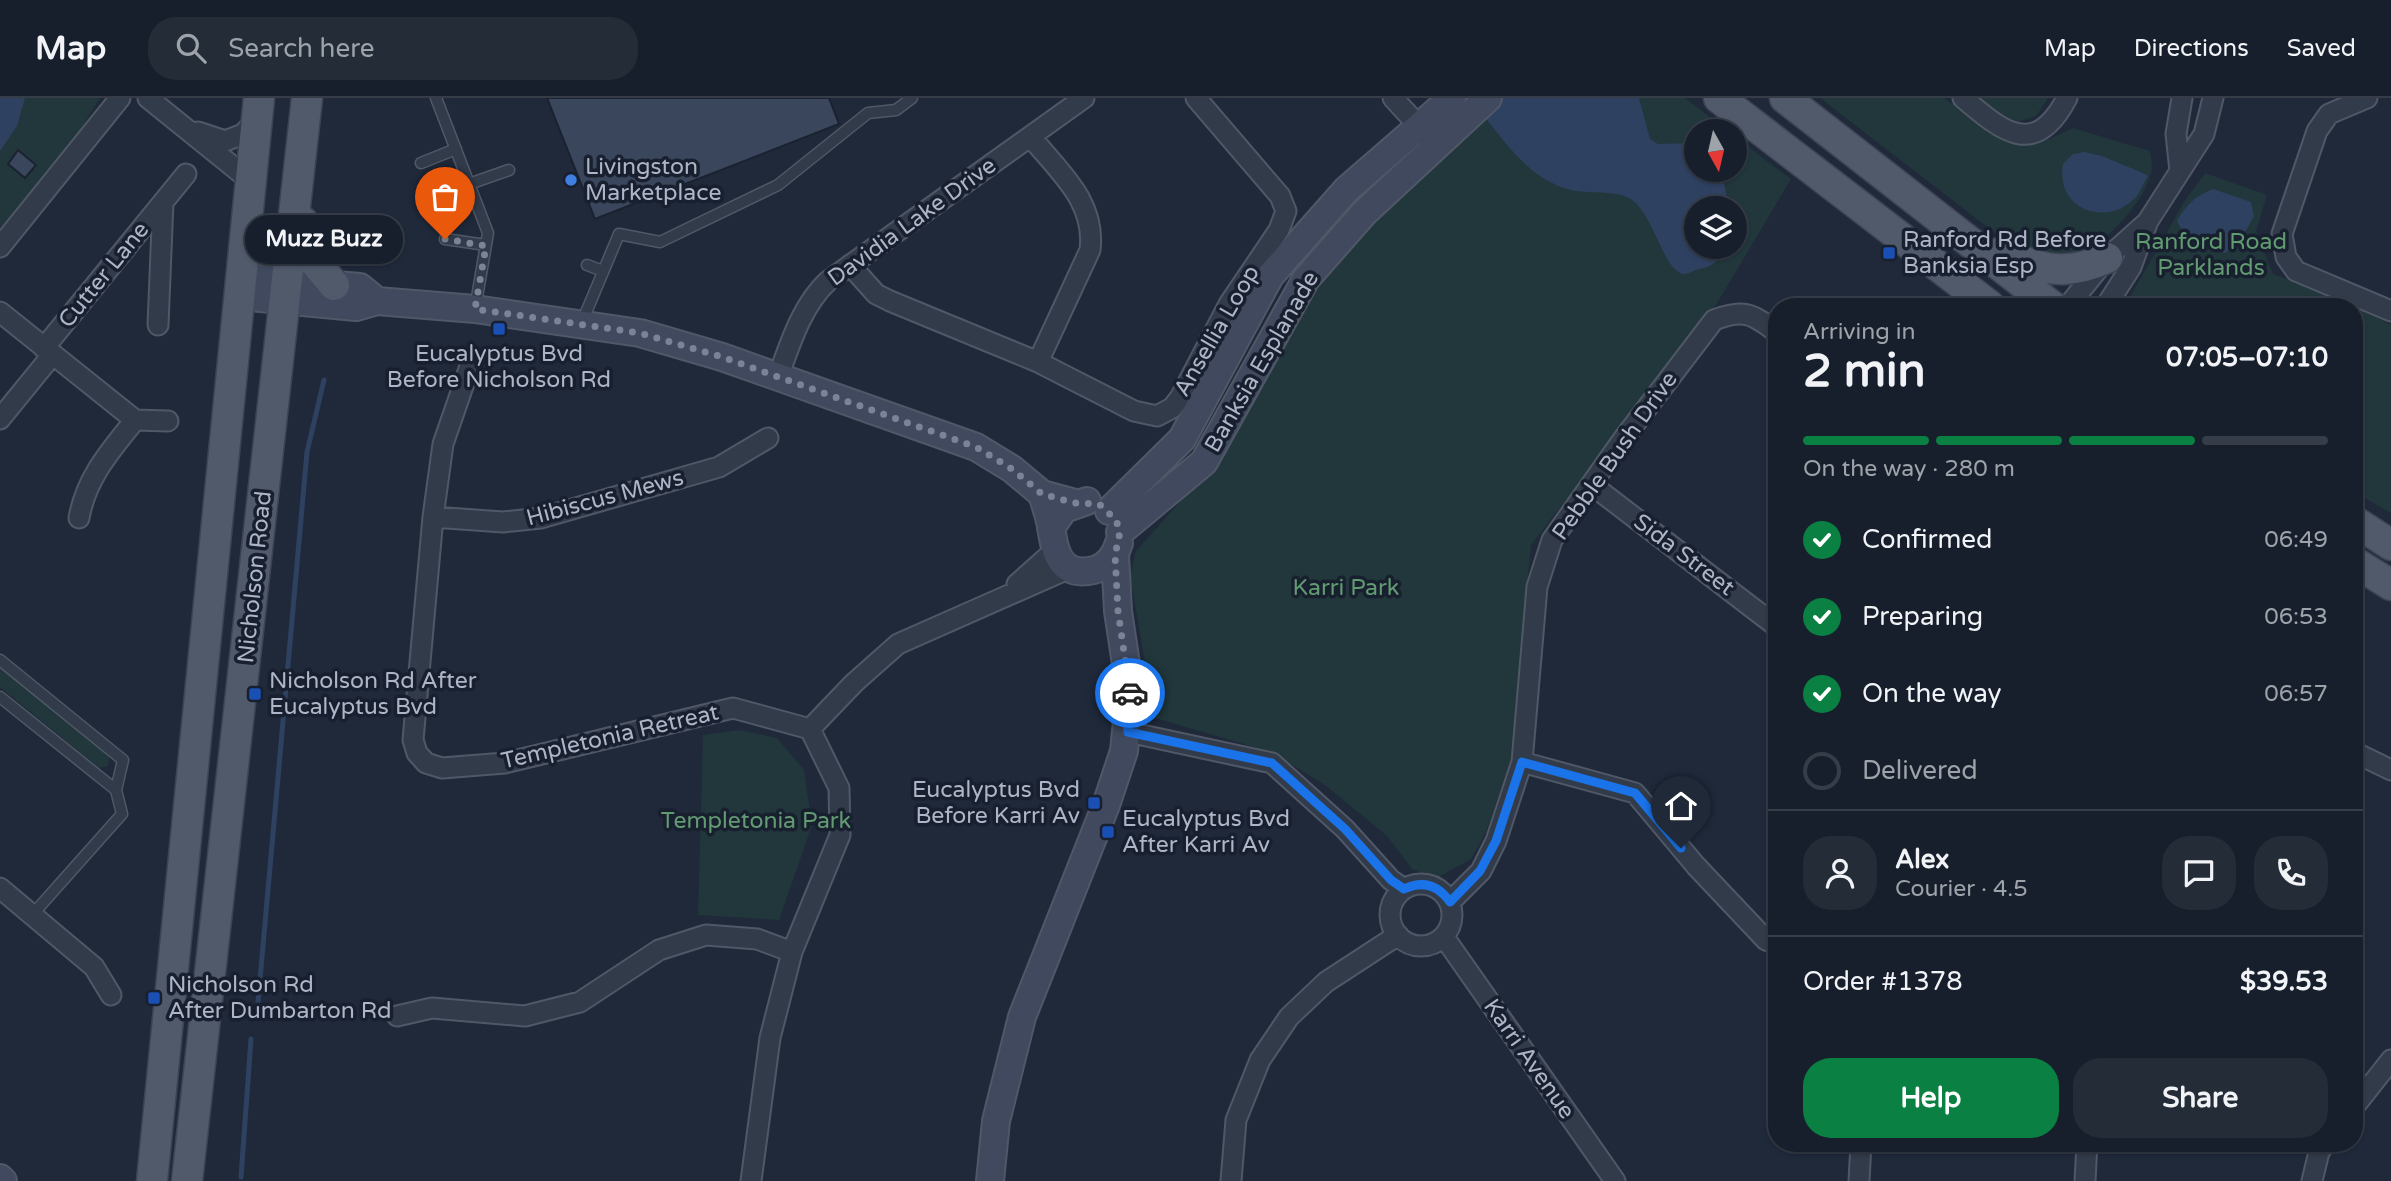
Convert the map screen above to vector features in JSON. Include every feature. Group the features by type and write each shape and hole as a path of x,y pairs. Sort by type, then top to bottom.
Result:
{"main road":[{"name":"Nicholson Road","path":"187,1180 307,98"},
{"path":"1718,98 1980,298"},
{"path":"1785,98 2042,298"},
{"name":"Nicholson Road","path":"152,1181 258,109"},
{"path":"298,191 303,205 307,252 313,264 320,267 334,285"},
{"path":"1972,244 2049,271 2060,271 2107,258"},
{"path":"2363,527 2391,545"},
{"path":"2363,568 2391,585"}],"street":[{"path":"0,247 120,98"},
{"path":"148,98 252,182"},
{"name":"Davidia Lake Drive","path":"778,377 816,292 1084,98"},
{"name":"Ansellia Loop","path":"850,265 876,294 890,302 1038,362 1134,411 1148,415 1165,413 1180,398 1229,304 1279,230 1286,211 1280,196 1196,98"},
{"path":"1393,98 1428,137"},
{"name":"Banksia Esplanade","path":"1428,137 1452,98"},
{"path":"1963,98 1997,127 2016,135 2032,135 2045,129 2056,118 2067,98"},
{"path":"2180,171 2176,134 2182,98"},
{"path":"2111,298 2131,267 2148,220 2204,134 2213,98"},
{"path":"2360,298 2296,271 2286,257 2282,234 2317,131 2329,114 2367,98"},
{"name":"Banksia Esplanade","path":"1064,554 1105,565 1115,533 1182,439 1270,276 1347,189 1480,107"},
{"path":"176,120 212,139 225,141 243,134 258,109"},
{"path":"1031,136 1085,205 1092,236 1090,250 1038,362"},
{"name":"Cutter Lane","path":"0,419 186,174"},
{"name":"Cutter Lane","path":"158,325 163,202"},
{"path":"2074,298 2107,258 2148,220"},
{"path":"287,292 334,285 360,287 377,301"},
{"path":"241,286 287,292 356,307 377,301 582,322 678,343 976,447 1012,469 1042,494 1075,503 1087,502 1115,533 1118,611 1129,673 1128,732 1106,805 1016,1037 996,1121 990,1181"},
{"path":"2363,299 2391,311"},
{"path":"0,312 135,420 168,421"},
{"name":"Pebble Bush Drive","path":"1450,902 1480,871 1496,841 1522,762 1537,587 1552,540 1714,320 1736,312 1759,318 1768,325"},
{"name":"Templetonia Retreat","path":"470,366 443,444 433,517 413,740 416,753 426,763 442,768 505,763 733,708 810,729"},
{"path":"79,518 83,494 93,475 135,420"},
{"name":"Hibiscus Mews","path":"433,517 503,522 541,518 719,467 768,438"},
{"name":"Sida Street","path":"1592,485 1768,619"},
{"path":"1042,494 1064,554 1118,611"},
{"path":"1064,554 1057,516 1075,503"},
{"path":"751,1181 769,1038 792,952 840,835 839,789 810,729 854,683 898,644 1003,596 1064,554"},
{"path":"1128,732 1272,763 1345,829 1391,880 1404,889"},
{"path":"2363,756 2391,770"},
{"path":"1522,762 1635,793 1705,875 1768,941"},
{"path":"1424,884 1435,887 1450,902 1452,920 1444,937 1435,943 1415,946 1398,935 1392,927 1391,906 1404,889 1424,884"},
{"path":"0,888 94,967 111,995"},
{"path":"397,1016 432,1008 525,1016 580,1002 659,950 706,935 757,939 792,952"},
{"path":"1231,1181 1236,1120 1260,1060 1289,1017 1326,982 1398,935"},
{"name":"Karri Avenue","path":"1444,937 1615,1181"},
{"path":"2363,1096 2391,1060"},
{"path":"1859,1181 1861,1152"},
{"path":"2084,1181 2086,1152"},
{"path":"2312,1181 2319,1152"}],"lane":[{"path":"436,98 488,233 475,309"},
{"path":"582,322 619,234 660,242 778,186 869,113 896,110 912,98"},
{"path":"421,163 456,149"},
{"path":"470,184 509,170"},
{"path":"445,239 486,246"},
{"path":"587,265 603,271"},
{"path":"0,660 123,761 116,790 122,814 33,914"},
{"path":"0,697 116,790"}],"green space":[{"path":"0,98 100,98 74,140 0,234"},
{"name":"Karri Park","path":"1493,98 1685,98 1712,119 1684,119 1684,182 1747,182 1747,146 1791,179 1747,253 1747,196 1684,196 1684,259 1743,259 1710,315 1531,545 1511,760 1486,832 1471,859 1435,879 1412,869 1387,836 1325,785 1271,752 1155,718 1130,577 1136,551 1212,466 1302,296"},
{"name":"Ranford Road Parklands","path":"1820,98 1944,98 2002,138 2024,145 2049,139 2073,128 2150,151 2152,171 2139,198 2121,223 2076,260 2017,250"},
{"path":"1974,98 2048,98 2036,116 2017,122"},
{"name":"Ranford Road Parklands","path":"2205,173 2267,195 2256,231 2273,274 2336,298 2131,298 2184,202"},
{"name":"Ranford Road Parklands","path":"2363,310 2391,325 2391,513 2363,497"},
{"path":"0,667 109,756 108,766 99,768 0,687"},
{"name":"Templetonia Park","path":"740,730 777,738 804,770 812,825 779,920 698,915 703,735"}],"water":[{"path":"0,98 25,98 17,126 0,151"},
{"path":"1470,98 1639,98 1650,139 1658,144 1684,143 1684,182 1724,182 1726,196 1684,196 1684,259 1718,259 1708,267 1686,274 1677,271 1638,205 1629,198 1609,193 1571,190 1555,184 1526,165"},
{"path":"2085,152 2102,156 2148,176 2137,196 2125,206 2112,211 2086,210 2076,203 2067,193 2063,180 2063,164 2073,154"},
{"path":"2213,189 2251,202 2254,216 2239,243 2225,253 2189,243 2177,221 2192,202"}],"building":[{"path":"547,98 829,98 839,124 595,219"},
{"path":"18,150 36,165 25,178 8,164"}],"waterway":[{"path":"258,1002 307,452 324,380"},
{"path":"241,1177 251,1039"}],"way so far":[{"path":"445,239 486,246 475,309 582,322 640,333 700,350 976,447 1012,469 1042,494 1075,503 1099,504 1116,520 1120,532 1115,555 1118,611 1130,693"}],"place":[{"name":"Livingston Marketplace","path":"571,180"},
{"name":"Muzz Buzz","path":"445,239"},
{"name":"Ranford Rd Before Banksia Esp","path":"1889,253"},
{"name":"Eucalyptus Bvd Before Nicholson Rd","path":"499,329"},
{"name":"Nicholson Rd After Eucalyptus Bvd","path":"255,694"},
{"name":"Eucalyptus Bvd Before Karri Av","path":"1094,803"},
{"name":"Eucalyptus Bvd After Karri Av","path":"1108,832"},
{"name":"Nicholson Rd After Dumbarton Rd","path":"154,998"}],"route":[{"path":"1130,693 1128,732 1272,763 1345,829 1391,880 1404,889 1424,884 1435,887 1444,893 1450,902 1480,871 1496,841 1522,762 1635,793 1681,848"}]}
